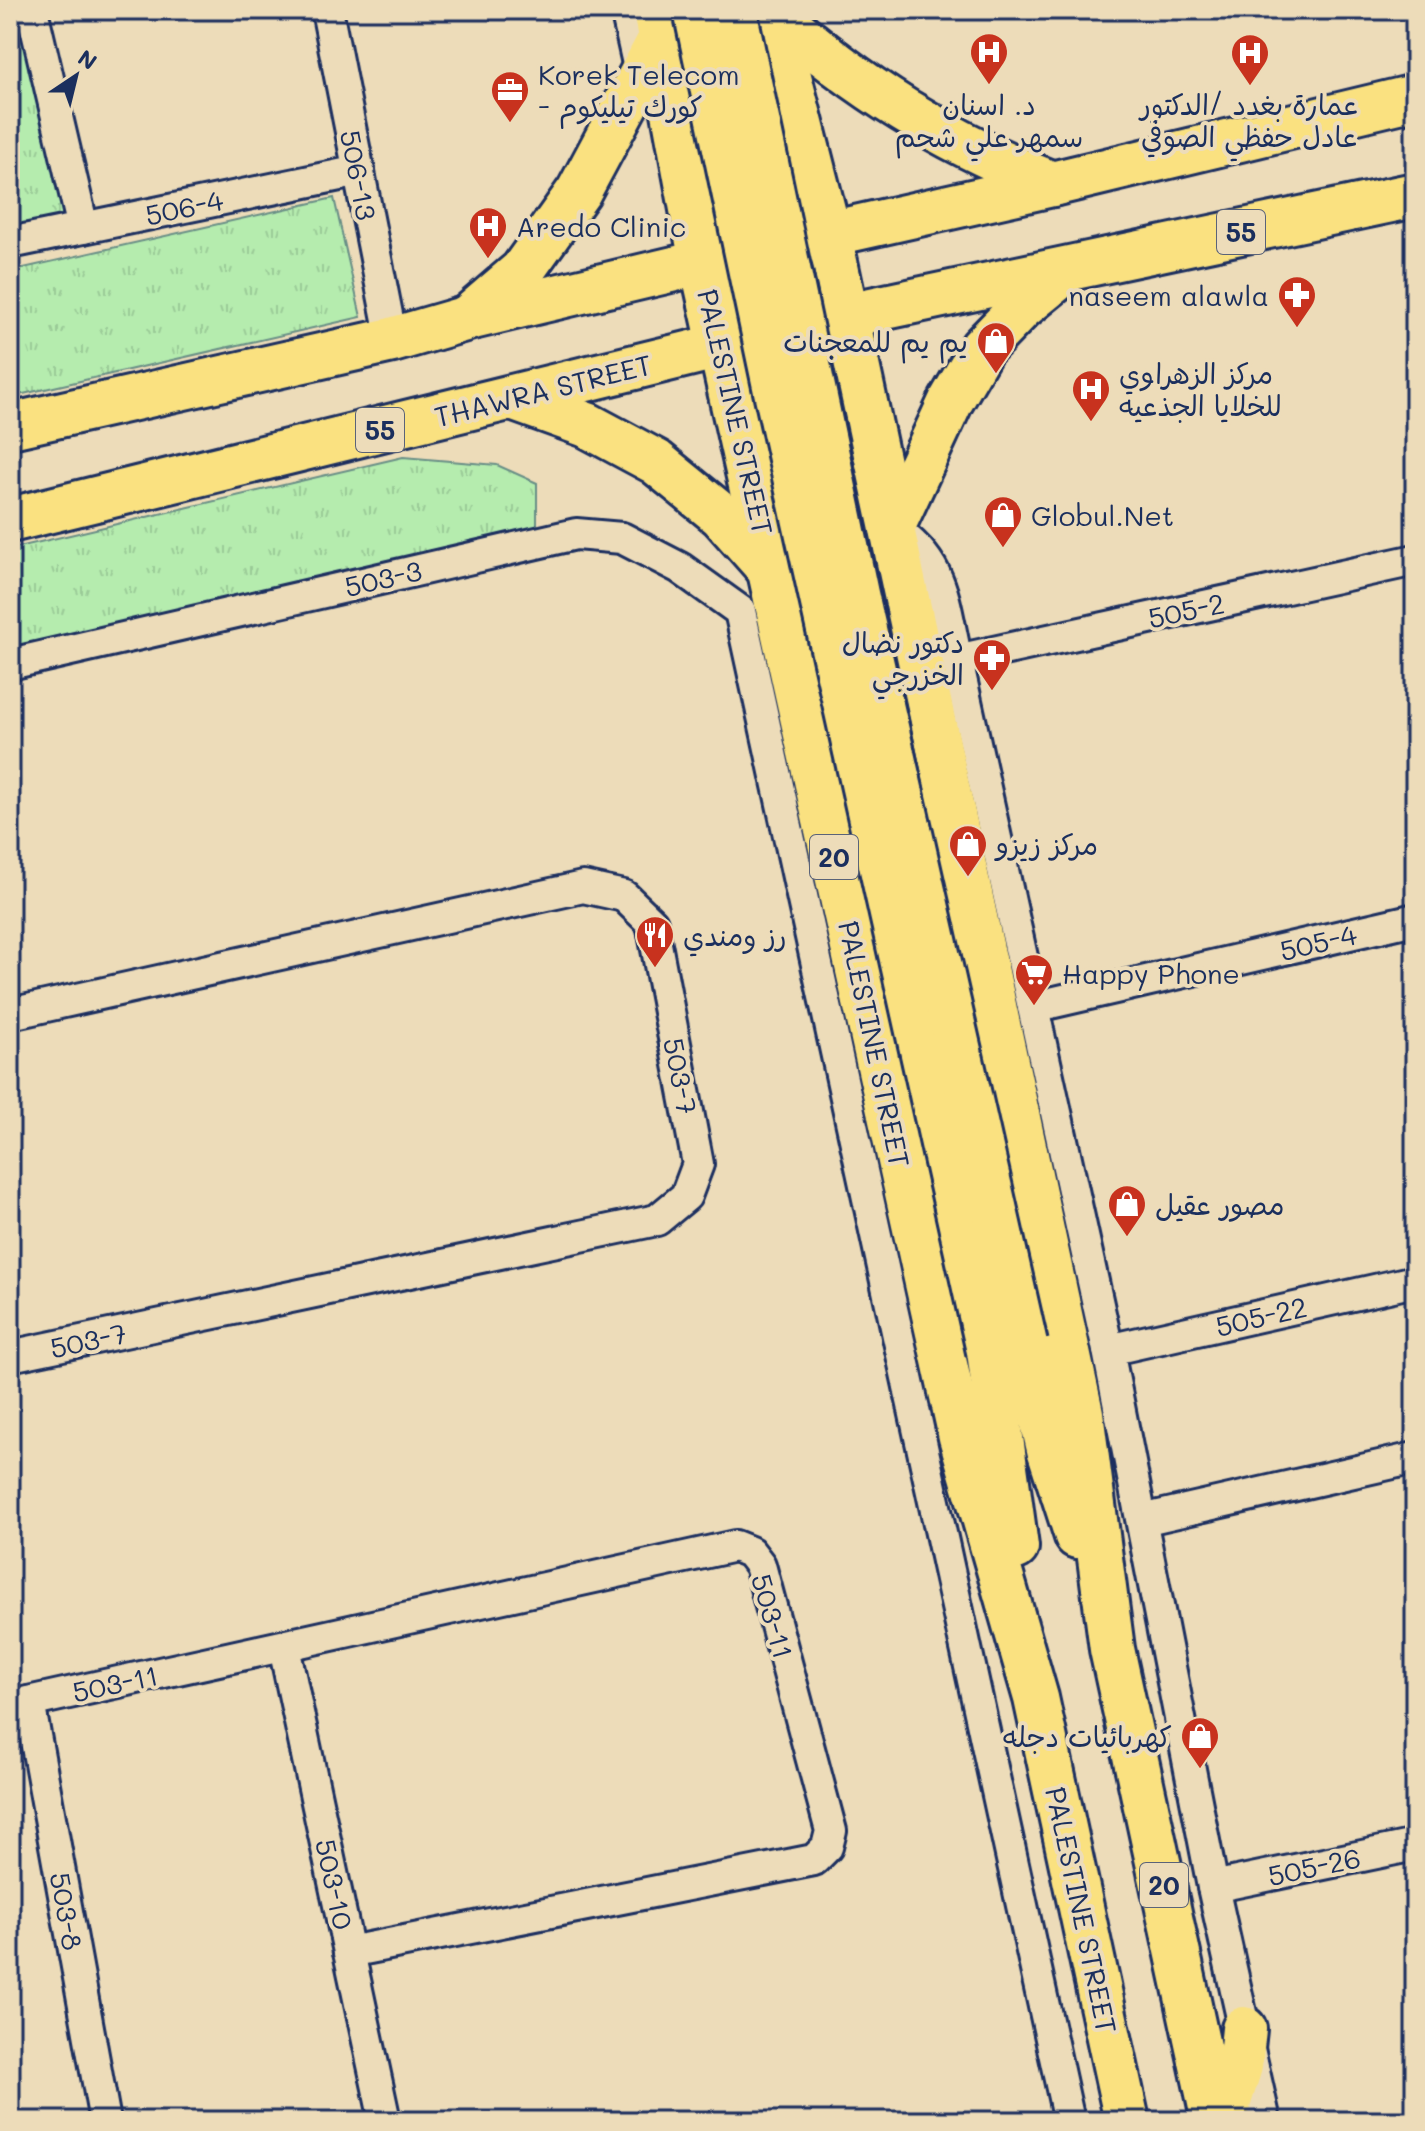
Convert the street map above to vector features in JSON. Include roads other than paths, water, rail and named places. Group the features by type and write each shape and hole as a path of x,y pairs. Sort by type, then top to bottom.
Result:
{"main road":[{"name":"PALESTINE STREET","path":"696,10 776,391 1007,1347 1049,1449 1112,1649"},
{"path":"759,10 903,112 951,139 1052,184"},
{"name":"PALESTINE STREET","path":"759,10 852,579 1007,1347 1036,1698"},
{"name":"PALESTINE STREET","path":"759,10 818,236 835,318 892,528 1081,1413 1112,1649 1214,2121"},
{"path":"468,318 522,271 579,191 641,77 658,24"},
{"name":"PALESTINE STREET","path":"658,24 736,342 772,573 961,1437 1036,1698 1127,2121"},
{"path":"818,236 1052,184 1415,97"},
{"name":"55","path":"835,318 1415,195"},
{"path":"10,426 392,340 468,318 717,259"},
{"path":"892,528 951,401 982,348 1022,307 1068,269"},
{"name":"THAWRA STREET","path":"10,520 736,342"},
{"path":"512,398 587,425 656,462 721,515 772,573"},
{"path":"1223,2121 1240,2066 1244,2029"}],"street":[{"path":"32,10 83,228"},
{"name":"506-13","path":"327,10 392,340"},
{"path":"626,10 641,77"},
{"name":"506-4","path":"10,243 359,171"},
{"path":"892,528 920,549 937,575 957,660 1108,1350 1213,1887 1265,2121"},
{"name":"503-3","path":"10,664 576,534 622,538 680,568 740,611 1069,2121"},
{"name":"505-2","path":"957,660 1415,560"},
{"name":"503-7","path":"10,1014 583,887 624,896 652,923 698,1164 686,1196 657,1220 10,1356"},
{"name":"505-4","path":"1033,1007 1415,919"},
{"name":"505-22","path":"1108,1350 1415,1281"},
{"path":"1142,1520 1415,1458"},
{"name":"503-11","path":"20,1704 735,1546 750,1552 760,1565 831,1831 827,1847 814,1860 349,1952"},
{"name":"503-10","path":"284,1647 385,2121"},
{"name":"503-8","path":"20,1704 105,2121"},
{"name":"505-26","path":"1213,1887 1415,1845"}],"place":[{"name":"د. اسنان سمهر علي شحم","path":"989,86"},
{"name":"عمارة بغدد /الدكتور عادل حفظي الصوفي","path":"1250,87"},
{"name":"Korek Telecom - كورك تيليكوم","path":"510,124"},
{"name":"Aredo Clinic","path":"488,260"},
{"name":"naseem alawla","path":"1297,329"},
{"name":"يم يم للمعجنات","path":"996,375"},
{"name":"مركز الزهراوي للخلايا الجذعيه","path":"1091,423"},
{"name":"Globul.Net","path":"1003,549"},
{"name":"دكتور نضال الخزرجي","path":"992,692"},
{"name":"مركز زيزو","path":"968,878"},
{"name":"رز ومندي","path":"655,969"},
{"name":"Happy Phone","path":"1034,1007"},
{"name":"مصور عقيل","path":"1127,1238"},
{"name":"كهربائيات دجله","path":"1200,1770"}]}
